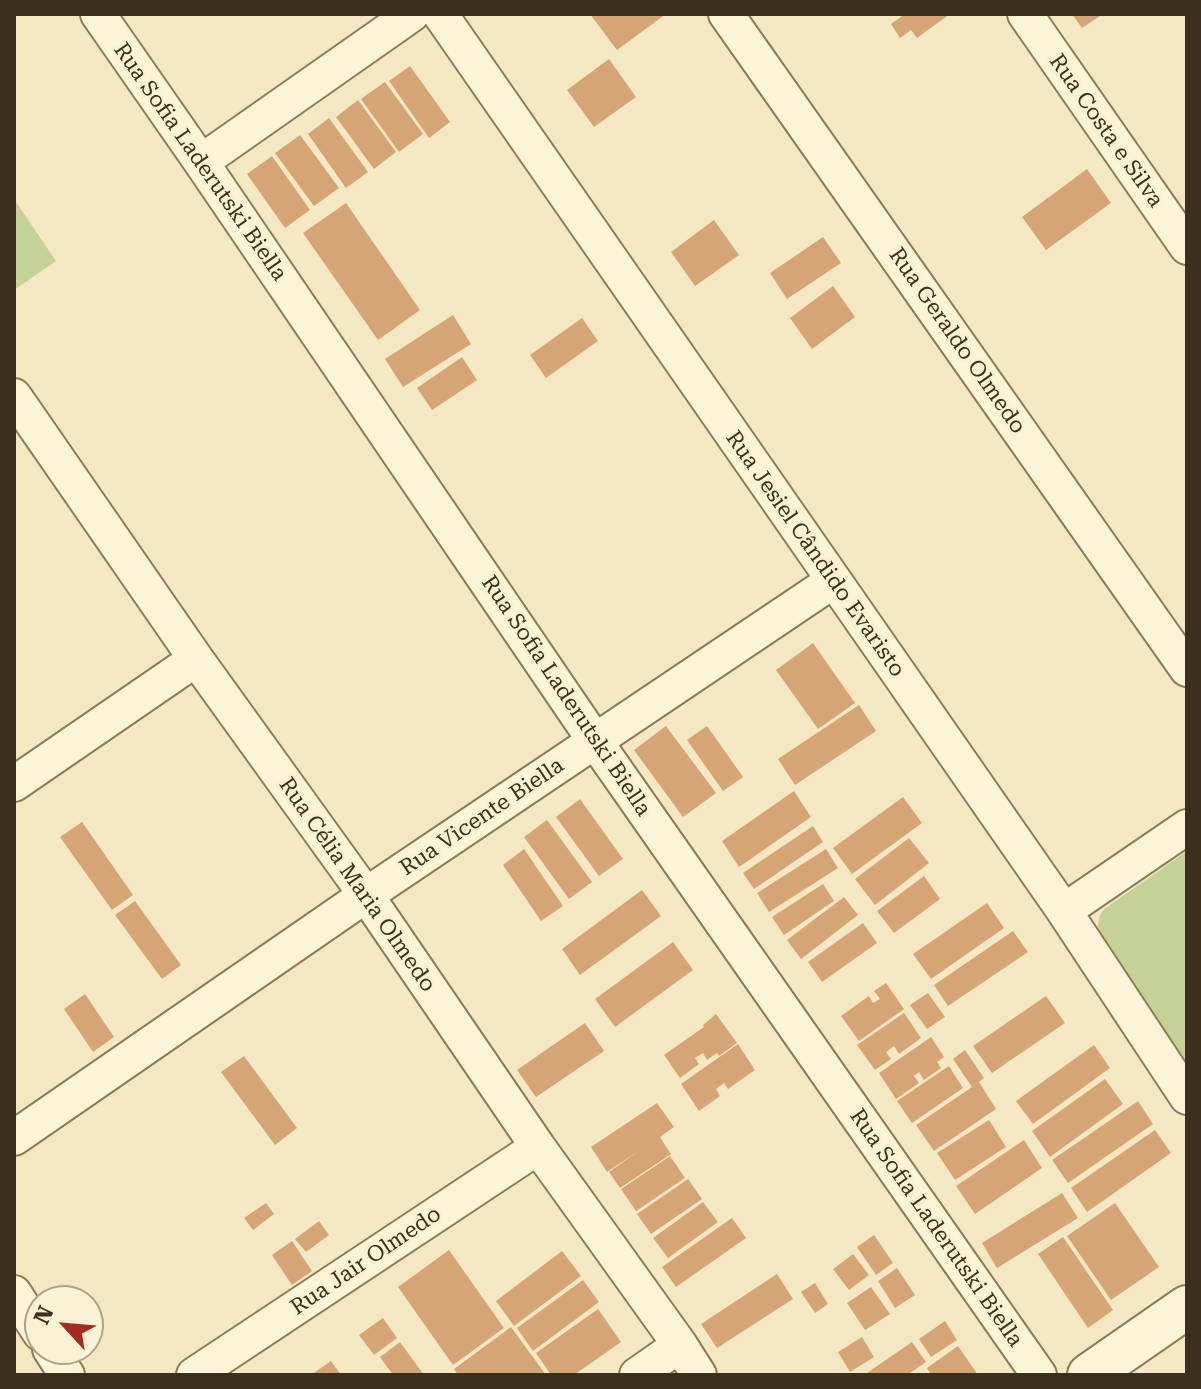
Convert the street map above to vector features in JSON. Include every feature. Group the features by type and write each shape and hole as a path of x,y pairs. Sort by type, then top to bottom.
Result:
{"street":[{"name":"Rua Sofia Laderutski Biella","path":"98,14 595,741 1039,1375"},
{"path":"201,162 411,14"},
{"name":"Rua Jesiel Cândido Evaristo","path":"440,14 1064,911 1187,1097"},
{"name":"Rua Geraldo Olmedo","path":"726,14 1187,669"},
{"name":"Rua Costa e Silva","path":"1025,14 1187,247"},
{"name":"Rua Célia Maria Olmedo","path":"17,408 366,895 699,1375"},
{"name":"Rua Vicente Biella","path":"14,1138 366,895 833,581"},
{"path":"14,784 196,659"},
{"path":"1064,911 1187,827"},
{"name":"Rua Jair Olmedo","path":"194,1375 538,1147"},
{"path":"1089,1375 1187,1307"},
{"path":"1132,1375 1187,1338"},
{"path":"637,1375 680,1345"}],"green space":[{"path":"14,199 56,261 14,290"},
{"path":"1187,851 1187,1065 1098,925 1103,910"}],"building":[{"path":"590,14 666,14 617,50"},
{"path":"905,14 950,14 917,38 911,30 900,38 891,24"},
{"path":"1072,14 1103,14 1082,28"},
{"path":"609,59 636,97 594,127 567,90"},
{"path":"410,66 450,122 429,138 389,81"},
{"path":"385,82 423,134 399,152 361,99"},
{"path":"358,100 396,152 374,169 336,117"},
{"path":"329,118 368,172 346,188 308,134"},
{"path":"300,135 339,188 314,206 275,153"},
{"path":"272,156 310,210 285,228 247,174"},
{"path":"1087,169 1111,203 1046,250 1022,217"},
{"path":"346,203 420,310 378,340 303,233"},
{"path":"714,220 739,255 695,286 671,252"},
{"path":"823,237 841,263 787,299 770,273"},
{"path":"833,286 855,317 812,349 790,318"},
{"path":"453,315 471,344 403,387 385,359"},
{"path":"582,318 598,341 546,378 530,355"},
{"path":"462,357 477,380 432,410 417,388"},
{"path":"813,643 855,703 818,729 776,670"},
{"path":"859,705 876,731 795,785 778,759"},
{"path":"666,726 716,793 683,817 634,750"},
{"path":"707,726 743,777 723,791 687,740"},
{"path":"794,791 811,817 739,867 722,841"},
{"path":"903,797 922,823 852,874 833,848"},
{"path":"580,799 623,859 599,876 556,817"},
{"path":"547,820 592,882 569,899 524,837"},
{"path":"82,822 133,895 112,910 60,837"},
{"path":"813,826 823,842 754,889 743,873"},
{"path":"909,838 929,863 875,905 855,879"},
{"path":"524,849 563,906 541,921 503,865"},
{"path":"826,849 838,868 769,912 757,893"},
{"path":"924,876 940,899 894,933 877,911"},
{"path":"823,884 834,901 784,935 772,917"},
{"path":"642,890 661,916 580,975 562,949"},
{"path":"844,897 858,915 801,959 787,940"},
{"path":"135,901 181,965 162,979 115,915"},
{"path":"987,903 1004,928 931,979 913,954"},
{"path":"863,923 877,943 822,982 808,962"},
{"path":"1013,931 1028,952 948,1006 934,985"},
{"path":"673,942 693,970 615,1027 595,999"},
{"path":"886,983 904,1009 859,1041 841,1016 869,996 873,1003 880,999 874,991"},
{"path":"928,993 945,1017 927,1029 910,1005"},
{"path":"85,994 114,1037 93,1052 64,1009"},
{"path":"1046,996 1065,1023 992,1073 973,1046"},
{"path":"904,1013 921,1038 899,1054 894,1046 886,1052 891,1059 875,1070 857,1045"},
{"path":"716,1014 737,1043 719,1056 717,1053 707,1060 703,1053 695,1058 699,1064 680,1078 664,1055 704,1027"},
{"path":"585,1023 604,1051 536,1097 517,1070"},
{"path":"931,1037 944,1057 937,1062 941,1068 924,1080 919,1072 914,1076 919,1083 896,1099 879,1073"},
{"path":"738,1044 755,1070 728,1089 724,1083 716,1089 720,1096 699,1111 681,1084"},
{"path":"1094,1045 1110,1068 1033,1124 1016,1101"},
{"path":"965,1050 984,1078 979,1082 996,1109 934,1151 916,1125 972,1087 953,1059"},
{"path":"244,1056 297,1128 275,1145 221,1072"},
{"path":"949,1066 963,1088 912,1123 897,1101"},
{"path":"1105,1079 1123,1104 1050,1157 1032,1131"},
{"path":"1138,1101 1153,1124 1068,1183 1052,1160"},
{"path":"657,1103 674,1127 660,1137 671,1154 620,1188 609,1172 640,1150 607,1172 591,1147"},
{"path":"989,1120 1006,1147 955,1180 937,1153"},
{"path":"1155,1130 1171,1153 1087,1212 1071,1188"},
{"path":"1024,1140 1042,1168 975,1214 956,1186"},
{"path":"670,1156 685,1178 636,1211 621,1189"},
{"path":"688,1179 702,1199 651,1234 637,1214"},
{"path":"1062,1193 1078,1218 997,1268 982,1243"},
{"path":"703,1202 718,1222 668,1258 653,1238"},
{"path":"266,1203 274,1214 253,1230 244,1218"},
{"path":"1115,1203 1159,1267 1111,1300 1067,1236"},
{"path":"732,1218 746,1238 676,1287 662,1267"},
{"path":"319,1221 329,1235 306,1252 295,1239"},
{"path":"874,1235 893,1263 876,1275 857,1247"},
{"path":"1063,1237 1113,1310 1088,1328 1038,1254"},
{"path":"292,1241 312,1271 292,1285 272,1255"},
{"path":"449,1250 504,1328 453,1365 398,1287"},
{"path":"562,1251 581,1276 514,1326 496,1301"},
{"path":"853,1254 869,1275 849,1290 833,1269"},
{"path":"897,1268 915,1295 895,1308 878,1281"},
{"path":"777,1274 793,1299 717,1348 701,1324"},
{"path":"583,1280 599,1302 533,1351 517,1328"},
{"path":"815,1283 828,1304 815,1313 801,1292"},
{"path":"871,1287 890,1314 865,1330 847,1303"},
{"path":"598,1309 621,1342 574,1375 551,1375 536,1353"},
{"path":"383,1318 397,1338 374,1355 359,1335"},
{"path":"945,1321 957,1340 931,1357 919,1339"},
{"path":"511,1327 546,1375 458,1375 454,1369"},
{"path":"862,1337 874,1357 850,1372 838,1352"},
{"path":"400,1342 424,1375 393,1375 380,1357"},
{"path":"912,1342 926,1362 907,1375 864,1375"},
{"path":"958,1346 978,1375 931,1375 927,1368"},
{"path":"331,1361 341,1375 311,1375"}]}
